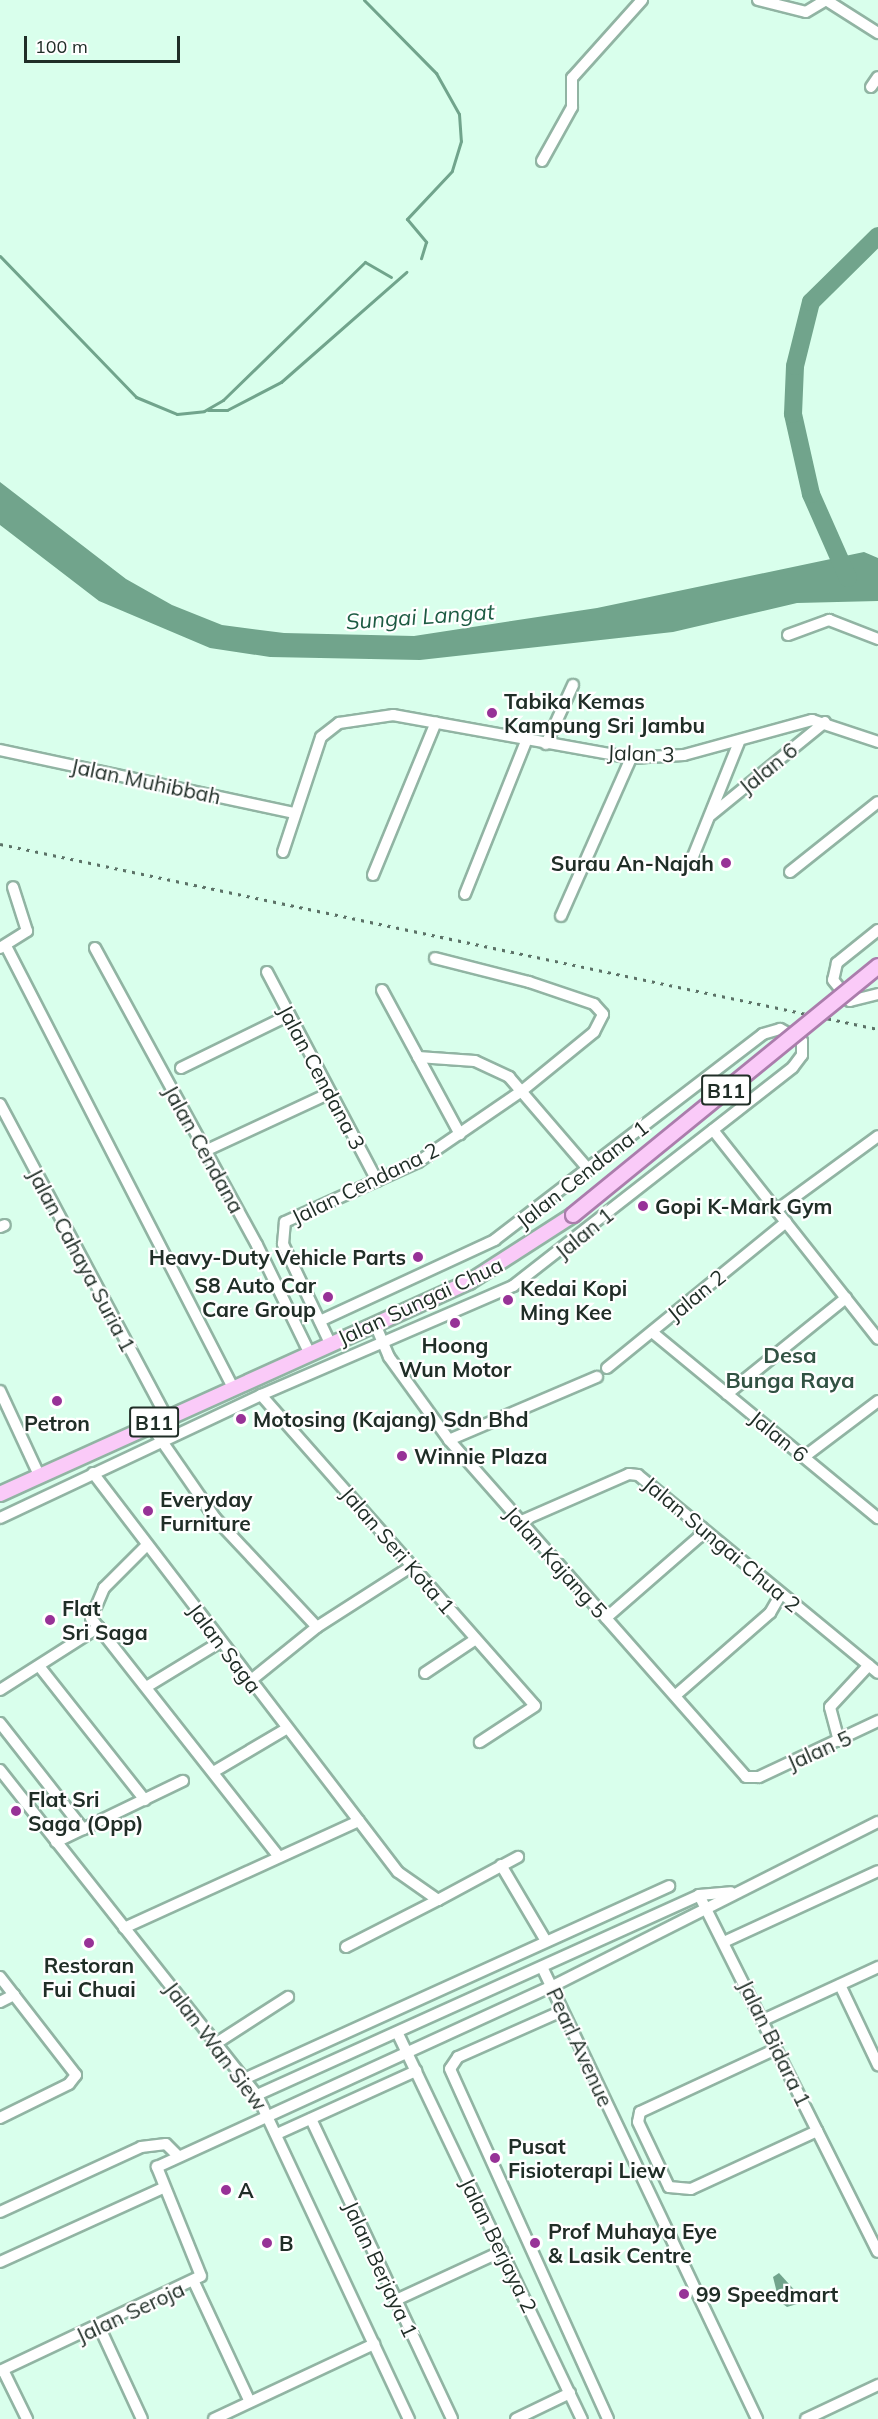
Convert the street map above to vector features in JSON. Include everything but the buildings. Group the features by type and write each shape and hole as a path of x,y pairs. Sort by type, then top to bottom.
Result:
{"main road":[{"name":"Jalan Sungai Chua","path":"0,1494 232,1386 436,1298 494,1269 573,1215 878,966"}],"street":[{"path":"542,161 572,107 575,73 642,0"},
{"path":"758,0 806,12 826,0 878,33"},
{"path":"871,87 878,77"},
{"path":"788,634 829,621 878,639"},
{"path":"546,744 573,685"},
{"name":"Jalan 3","path":"293,813 327,728 393,715 631,758 684,755 739,742 801,721 825,722 878,742"},
{"path":"373,875 436,722"},
{"name":"Jalan 6","path":"711,815 825,722"},
{"path":"465,894 528,739"},
{"path":"690,864 739,742"},
{"name":"Jalan Muhibbah","path":"0,750 293,813"},
{"path":"561,916 631,758"},
{"path":"790,872 878,802"},
{"path":"283,852 293,813"},
{"path":"14,887 27,931 3,947 232,1386"},
{"path":"878,930 837,963 833,980 841,995 859,1002 878,994"},
{"name":"Jalan Cendana","path":"95,948 205,1151 309,1352"},
{"name":"Jalan Cendana 2","path":"320,1321 283,1244 282,1226 290,1217 377,1181 460,1134 523,1090 594,1032 603,1014 594,1004 529,982 435,958"},
{"name":"Jalan Cendana 3","path":"267,972 377,1181"},
{"path":"382,990 460,1134"},
{"path":"181,1068 290,1015"},
{"name":"Jalan Cendana 1","path":"320,1321 471,1255 589,1170 763,1034 780,1029 802,1041 793,1067"},
{"path":"418,1057 475,1061 501,1072 523,1090 589,1170"},
{"name":"Jalan 1","path":"3,1517 261,1395 446,1317 533,1274 793,1067"},
{"path":"205,1151 330,1093"},
{"name":"Jalan Cahaya Suria 1","path":"0,1104 166,1416"},
{"path":"713,1130 846,1298 873,1324 878,1339"},
{"path":"777,1210 878,1136"},
{"name":"Jalan 2","path":"607,1368 786,1222"},
{"path":"436,1298 446,1317"},
{"path":"727,1394 846,1298"},
{"path":"320,1321 330,1343"},
{"name":"Jalan Kajang 5","path":"375,1324 383,1345 449,1440 746,1777 759,1778"},
{"name":"Jalan 6","path":"652,1332 878,1518"},
{"path":"449,1440 597,1377"},
{"path":"0,1391 39,1475"},
{"name":"Jalan Seri Kota 1","path":"261,1395 535,1706 480,1742"},
{"path":"804,1457 878,1401"},
{"path":"150,1424 253,1563 317,1628"},
{"name":"Jalan Saga","path":"93,1473 285,1729 399,1872 438,1900"},
{"name":"Jalan Sungai Chua 2","path":"519,1522 629,1474 638,1475 874,1669"},
{"path":"606,1618 699,1537 702,1527"},
{"path":"147,1545 96,1599 91,1618 215,1771 279,1857"},
{"path":"250,1681 317,1628 412,1566"},
{"path":"676,1695 770,1613 781,1594"},
{"path":"0,1690 99,1628"},
{"path":"425,1673 476,1639"},
{"path":"148,1686 220,1642"},
{"path":"39,1666 145,1800"},
{"path":"839,1741 830,1707 874,1669"},
{"name":"Jalan 5","path":"759,1778 878,1721"},
{"path":"0,1723 83,1829"},
{"path":"215,1771 285,1729"},
{"name":"Jalan Wan Siew","path":"0,1770 257,2095 268,2114 409,2419"},
{"path":"56,1842 183,1781"},
{"path":"124,1928 359,1821"},
{"path":"257,2095 398,2034 699,1895 731,1892 878,1821"},
{"path":"346,1947 518,1857"},
{"path":"501,1865 546,1941"},
{"path":"726,1941 878,1871"},
{"path":"244,2079 669,1886"},
{"name":"Jalan Seroja","path":"2,2370 194,2283 202,2267 163,2188 157,2167 268,2114 551,1987 708,1909 731,1892"},
{"name":"Jalan Bidara 1","path":"699,1895 726,1941 847,2193 873,2232 878,2252"},
{"name":"Pearl Avenue","path":"542,1967 757,2419"},
{"path":"763,2020 878,1967"},
{"path":"0,1977 75,2073 69,2084 0,2118"},
{"path":"840,1985 875,2052 878,2066"},
{"path":"0,2002 14,1995"},
{"path":"215,2044 288,1997"},
{"path":"562,2011 458,2057 450,2069 608,2419"},
{"name":"Jalan Berjaya 2","path":"398,2034 582,2419"},
{"path":"776,2049 640,2112 638,2122 661,2171 669,2187 679,2192 817,2131"},
{"path":"277,2134 416,2071"},
{"name":"Jalan Berjaya 1","path":"311,2119 452,2419"},
{"path":"0,2212 141,2147 166,2144 178,2156"},
{"path":"0,2262 163,2188"},
{"path":"396,2300 502,2251"},
{"path":"194,2283 250,2402"},
{"path":"99,2326 142,2419"},
{"path":"214,2419 374,2344"},
{"path":"2,2370 27,2419"},
{"path":"806,2419 878,2385"},
{"path":"516,2419 570,2393"}],"shaded area":[{"path":"0,482 126,579 172,605 222,625 284,633 414,636 597,608 864,552 878,558 878,601 797,603 673,632 420,660 270,657 210,648 99,601 0,525"},
{"path":"779,2273 799,2295 797,2304 787,2307 779,2301 773,2277"}],"waterway":[{"path":"364,0 436,73 459,114 461,141 452,171 407,219 426,242 421,258"},
{"path":"848,578 811,494 793,414 795,366 811,302 878,236"},
{"path":"0,256 136,397 177,414 204,411 223,400 365,262 391,277"},
{"path":"208,410 227,410 281,382 406,272"}],"railway":[{"path":"0,844 878,1029"}],"place":[{"name":"Tabika Kemas Kampung Sri Jambu","path":"492,713"},
{"name":"Surau An-Najah","path":"726,863"},
{"name":"Gopi K-Mark Gym","path":"643,1206"},
{"name":"Heavy-Duty Vehicle Parts","path":"418,1257"},
{"name":"S8 Auto Car Care Group","path":"328,1297"},
{"name":"Kedai Kopi Ming Kee","path":"508,1300"},
{"name":"Hoong Wun Motor","path":"455,1323"},
{"name":"Petron","path":"57,1401"},
{"name":"Motosing (Kajang) Sdn Bhd","path":"241,1419"},
{"name":"Winnie Plaza","path":"402,1456"},
{"name":"Everyday Furniture","path":"148,1511"},
{"name":"Flat Sri Saga","path":"50,1620"},
{"name":"Flat Sri Saga (Opp)","path":"16,1811"},
{"name":"Restoran Fui Chuai","path":"89,1943"},
{"name":"Pusat Fisioterapi Liew","path":"495,2158"},
{"name":"A","path":"226,2190"},
{"name":"B","path":"267,2243"},
{"name":"Prof Muhaya Eye & Lasik Centre","path":"535,2243"},
{"name":"99 Speedmart","path":"684,2294"}],"district":[{"name":"Desa Bunga Raya","path":"790,1368"}],"water label":[{"name":"Sungai Langat","path":"420,617"}]}
